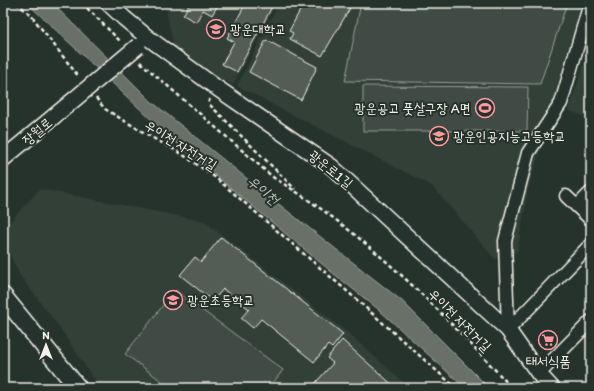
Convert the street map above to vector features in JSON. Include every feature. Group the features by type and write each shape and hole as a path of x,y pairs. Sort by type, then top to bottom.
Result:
{"main road":[{"path":"3,296 78,388"}],"street":[{"name":"광운로1길","path":"108,3 124,18 141,48 217,88 332,167 508,330 539,374 552,388"},
{"path":"508,330 504,242 528,153 561,104 590,3"},
{"name":"장월로","path":"3,158 70,103 141,48"},
{"path":"577,206 591,192"},
{"path":"566,196 591,220"},
{"path":"508,330 591,244"},
{"path":"539,374 591,321"}],"path":[{"path":"16,3 30,14 83,83"},
{"path":"82,3 123,44"},
{"name":"우이천 자전거길","path":"141,48 149,71 274,178 298,192 369,247 428,301 512,388"},
{"path":"217,88 208,103 298,192"},
{"name":"우이천 자전거길","path":"92,93 105,109 182,154 216,178 456,388"}],"shaded area":[{"path":"27,3 52,3 152,102 402,301 489,388 465,388 378,309 172,139"},
{"name":"광운대학교","path":"165,3 276,3 233,85 175,54"},
{"name":"광운인공지능고등학교","path":"279,3 584,3 528,190 517,253 495,259 432,186 237,86"},
{"path":"361,3 567,3 540,84 345,81"},
{"path":"591,41 591,118 569,111"},
{"path":"363,86 528,87 527,131 363,131"},
{"name":"광운초등학교","path":"40,189 204,221 348,333 410,388 100,388 59,327 19,274 3,239 3,229"},
{"path":"175,290 283,370 269,388 171,388 125,354"}],"building":[{"path":"190,3 219,3 212,15 203,10 196,22 183,15"},
{"path":"246,3 274,3 237,72 222,64 234,42 227,38"},
{"path":"304,3 353,3 322,56 290,39 293,33 289,31"},
{"path":"266,40 317,67 301,100 249,72"},
{"path":"221,237 343,334 332,348 328,345 314,362 261,319 253,328 241,318 249,309 223,289 213,301 180,275 195,257 201,262"},
{"path":"342,340 396,388 311,388 333,363 327,358"}],"place":[{"name":"광운대학교","path":"216,29"},
{"name":"광운공고 풋살구장 A면","path":"485,108"},
{"name":"광운인공지능고등학교","path":"439,136"},
{"name":"광운초등학교","path":"173,300"},
{"name":"태서식품","path":"548,340"}],"water label":[{"name":"우이천","path":"263,190"}]}
